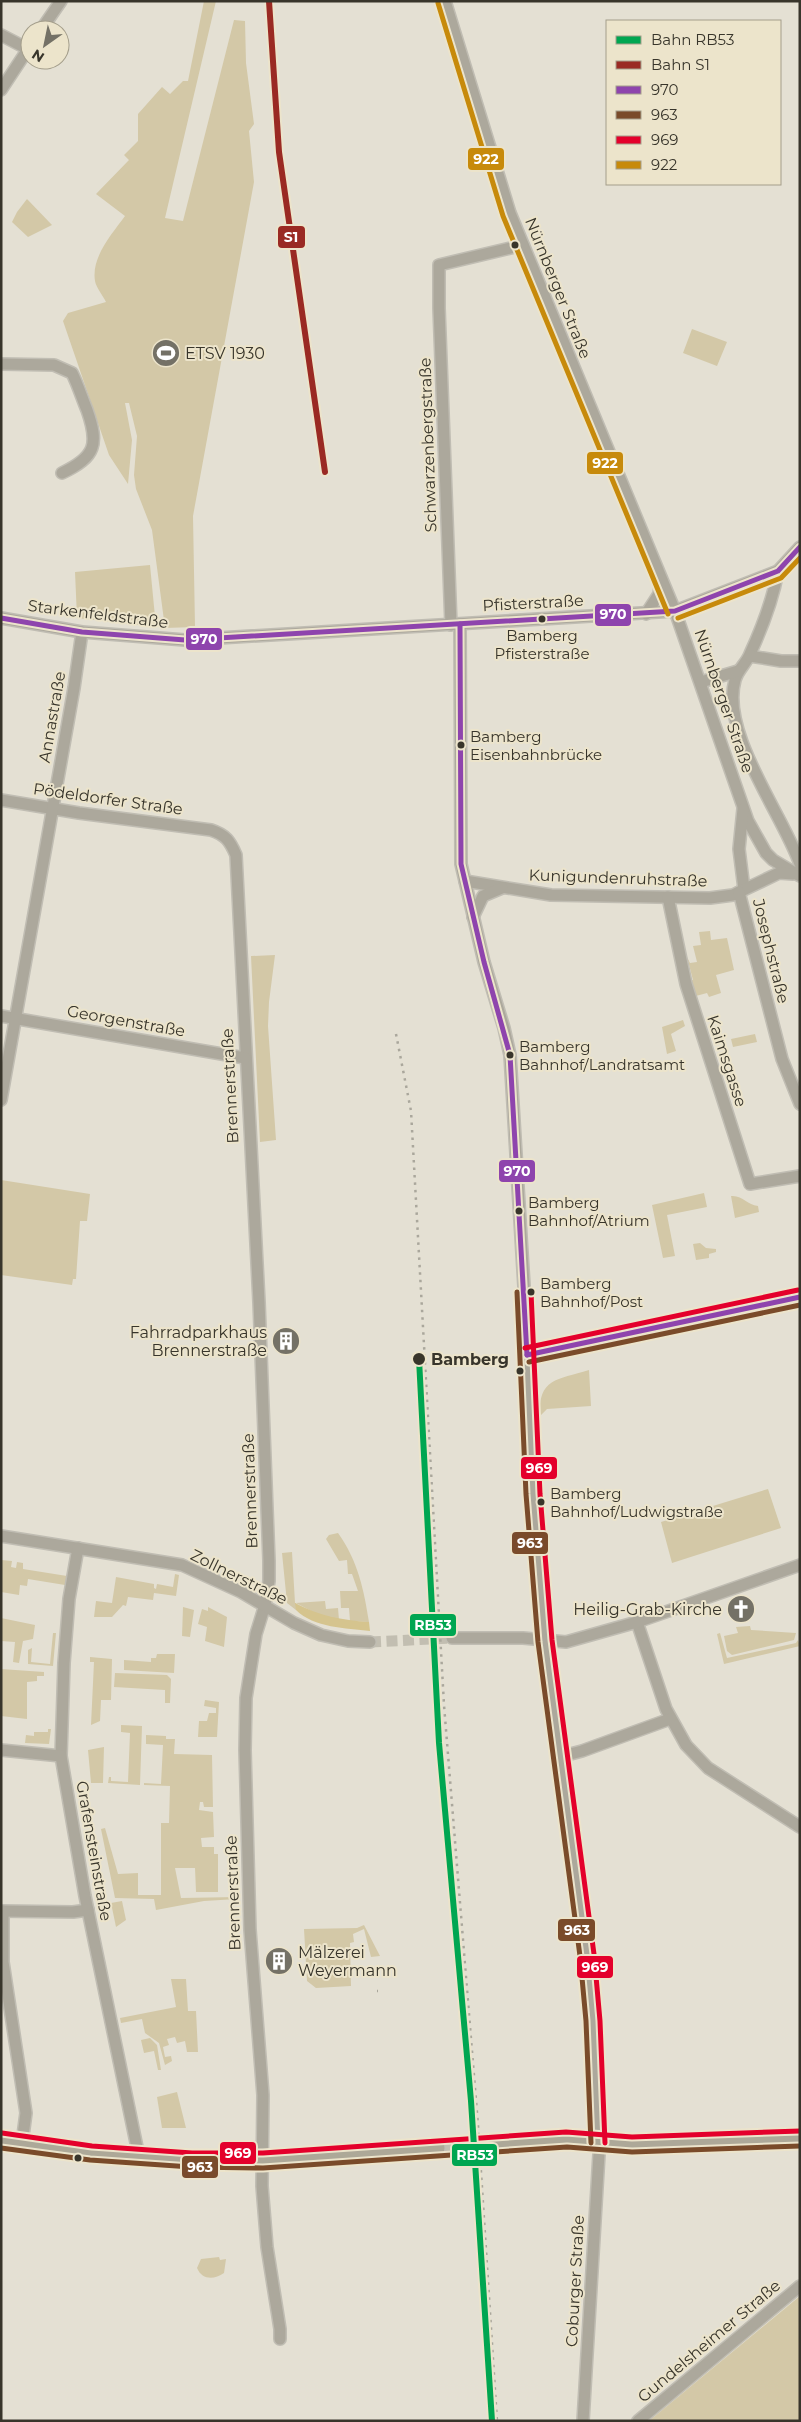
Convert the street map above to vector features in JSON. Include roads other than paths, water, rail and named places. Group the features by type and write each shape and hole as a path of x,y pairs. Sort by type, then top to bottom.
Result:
{"main road":[{"path":"488,2144 567,2139 632,2145 800,2138"},
{"path":"1,2140 78,2152 139,2157 263,2161 437,2148"}],"street":[{"path":"48,20 61,1"},
{"name":"Nürnberger Straße","path":"446,1 497,174 523,245 675,611 748,821 766,853 773,860 799,871"},
{"path":"1,35 20,44"},
{"path":"1,90 20,62"},
{"name":"Schwarzenbergstraße","path":"523,245 439,265 439,308 456,624 461,854 473,918 510,1055 534,1494 545,1641"},
{"path":"1,364 54,365 72,373 92,427 94,439 93,448 86,459 62,472"},
{"path":"798,552 778,571 775,589 750,656 738,671 733,697 734,712 752,767 799,871"},
{"name":"Pfisterstraße","path":"251,637 424,628 456,624 675,611 778,571"},
{"path":"646,614 659,594 661,579"},
{"name":"Starkenfeldstraße","path":"1,618 82,632 162,639 251,637"},
{"name":"Annastraße","path":"1,1100 82,632"},
{"path":"750,656 781,661 800,661"},
{"path":"701,682 738,671"},
{"name":"Pödeldorfer Straße","path":"1,800 211,830"},
{"name":"Nürnberger Straße","path":"742,890 739,849 743,805"},
{"name":"Brennerstraße","path":"211,830 224,834 236,855 269,1540 269,1581 265,1605 256,1634 245,1720 250,1930 263,2095 262,2186 267,2247 280,2339"},
{"name":"Kunigundenruhstraße","path":"465,881 558,895 724,897 779,873 799,871"},
{"path":"473,918 483,896 502,888"},
{"name":"Josephstraße","path":"742,890 786,1073 800,1104"},
{"name":"Kaimsgasse","path":"668,897 686,984 750,1184 800,1176"},
{"name":"Georgenstraße","path":"1,1016 245,1058"},
{"path":"527,1355 800,1297"},
{"name":"Zollnerstraße","path":"1,1536 182,1565 265,1605 294,1623 321,1635 348,1641 370,1642"},
{"name":"Grafensteinstraße","path":"78,1548 69,1599 64,1663 62,1756 88,1910 139,2157"},
{"path":"452,1638 523,1638 566,1642 636,1622 800,1565"},
{"path":"636,1622 670,1719 686,1745 708,1768 800,1827"},
{"name":"Coburger Straße","path":"545,1641 559,1757 587,1955 593,2021 598,2143 583,2421"},
{"path":"559,1757 582,1752 670,1719"},
{"path":"1,1750 62,1756"},
{"path":"22,2143 26,2113 4,1969 2,1911 72,1912 88,1910"},
{"name":"Gundelsheimer Straße","path":"638,2421 800,2286"}],"tunnel":[{"path":"370,1642 452,1638"},
{"path":"437,2148 488,2143"}],"railway":[{"path":"396,1034 411,1111 444,1705 478,2125 497,2421"}],"rail line":[{"name":"S1","path":"269,1 279,152 325,472"},
{"name":"RB53","path":"419,1359 439,1743 471,2101 492,2421"}],"place":[{"name":"ETSV 1930","path":"166,353"},
{"name":"Bamberg Pfisterstraße","path":"542,619"},
{"name":"Bamberg Eisenbahnbrücke","path":"461,745"},
{"name":"Bamberg Bahnhof/Landratsamt","path":"510,1055"},
{"name":"Bamberg Bahnhof/Atrium","path":"519,1211"},
{"name":"Bamberg Bahnhof/Post","path":"531,1292"},
{"name":"Fahrradparkhaus Brennerstraße","path":"286,1341"},
{"name":"Bamberg","path":"419,1359"},
{"name":"Bamberg Bahnhof/Ludwigstraße","path":"541,1502"},
{"name":"Heilig-Grab-Kirche","path":"741,1609"},
{"name":"Mälzerei Weyermann","path":"279,1961"}]}
